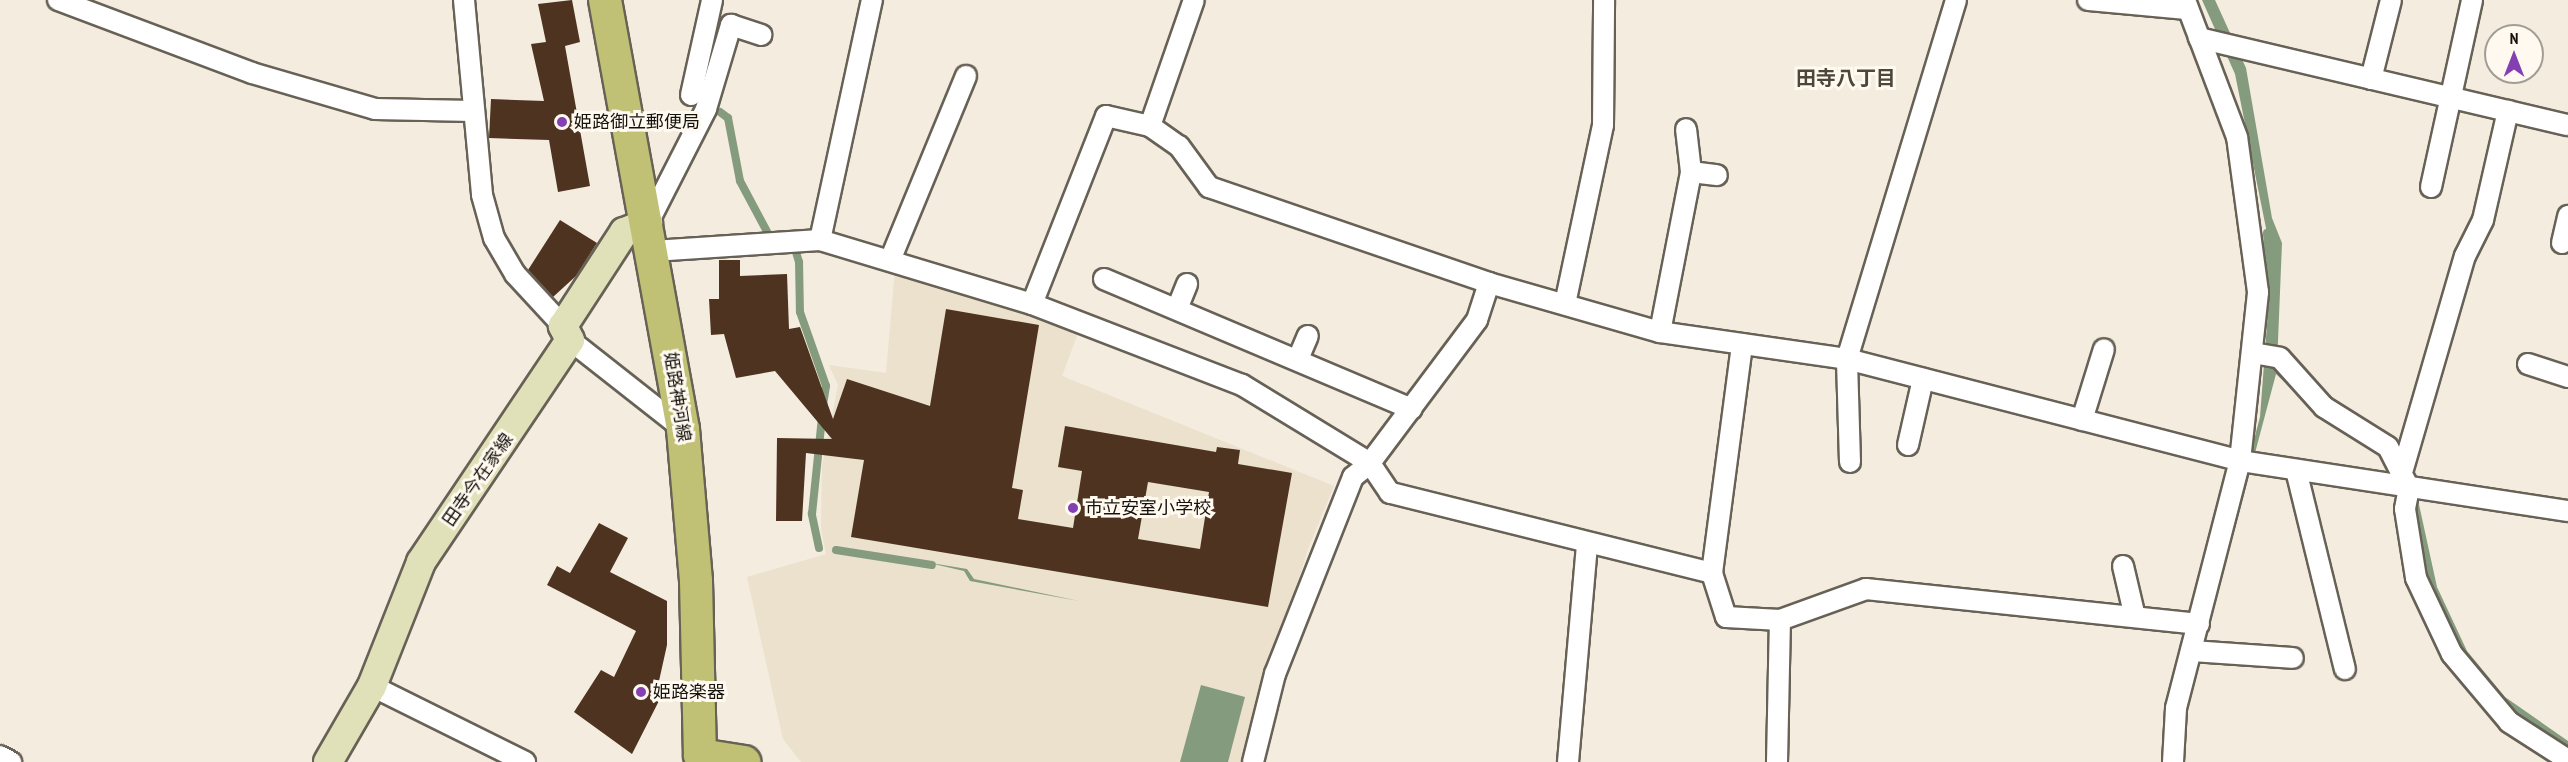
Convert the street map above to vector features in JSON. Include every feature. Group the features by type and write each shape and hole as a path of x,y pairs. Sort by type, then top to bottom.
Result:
{"main road":[{"name":"姫路神河線","path":"605,0 651,237 683,429 696,581 700,759 744,762"},
{"name":"田寺今在家線","path":"328,762 372,686 421,562 567,333 624,232 651,237"}],"street":[{"path":"58,0 252,73 375,109 473,111"},
{"path":"464,0 482,195 494,238 515,274 567,333 683,429"},
{"path":"691,95 712,0"},
{"path":"820,240 872,0"},
{"path":"1150,126 1194,0"},
{"path":"1565,304 1603,125 1604,0"},
{"path":"1851,462 1847,359 1956,0"},
{"path":"2088,0 2185,5 2237,137 2256,258 2247,463 2199,624 2199,652 2175,708 2173,762"},
{"path":"2371,79 2391,0"},
{"path":"2432,187 2472,0"},
{"path":"761,35 731,26 706,109 651,237 820,240 891,258 1032,304 1242,385 1370,463 1390,492 1587,546 1712,573"},
{"path":"2199,38 2568,125"},
{"path":"891,258 966,76"},
{"path":"2403,469 2465,256 2483,220 2508,111"},
{"path":"1032,304 1106,116 1150,126 1179,146 1209,187 1489,284 1659,332 1847,359 2247,463 2568,511"},
{"path":"1659,332 1691,172 1686,129"},
{"path":"1691,172 1717,175"},
{"path":"2562,243 2568,216"},
{"path":"1104,279 1412,409"},
{"path":"1177,309 1186,284"},
{"path":"1253,762 1280,663 1353,477 1370,463 1477,320 1489,284"},
{"path":"1298,359 1308,336"},
{"path":"1742,344 1712,573 1726,617 1780,620 1866,589 2199,624"},
{"path":"2082,420 2104,349"},
{"path":"2253,353 2280,358 2324,407 2388,447 2403,469 2409,488 2405,509 2416,578 2452,654 2509,722 2568,760"},
{"path":"2528,364 2568,377"},
{"path":"1908,445 1923,379"},
{"path":"2296,470 2346,669"},
{"path":"1568,762 1587,546"},
{"path":"2123,566 2135,617"},
{"path":"1777,762 1780,620"},
{"path":"2199,652 2293,658"},
{"path":"372,686 525,762"},
{"path":"0,756 11,762"}],"shaded area":[{"path":"2202,0 2215,0 2246,68 2272,218 2282,243 2277,366 2383,450 2394,473 2378,452 2324,420 2276,374 2184,720 2179,721 2260,417 2272,258 2235,74"},
{"name":"市立安室小学校","path":"895,270 1078,333 1062,376 1334,486 1308,549 1241,762 801,762 783,739 747,577 826,554 821,529 822,466 838,385 829,365 886,373"},
{"path":"2418,500 2437,587 2467,651 2505,697 2568,741 2568,749 2507,707 2460,650 2427,576 2411,502"},
{"path":"925,562 967,569 974,579 1079,601 970,581 964,571"},
{"path":"1201,685 1245,697 1228,762 1180,762"}],"building":[{"path":"572,0 580,42 565,46 590,186 558,192 549,140 489,138 491,99 544,101 531,44 546,42 538,4"},
{"path":"560,220 597,243 576,276 553,297 528,270"},
{"path":"719,260 740,260 740,276 787,274 789,329 800,327 833,419 847,379 930,406 946,309 1039,325 1012,488 1023,490 1018,519 1073,528 1082,471 1058,467 1065,426 1216,452 1217,447 1240,450 1238,464 1292,473 1268,607 851,537 864,460 806,453 802,521 776,521 777,438 832,439 775,371 736,378 724,334 711,335 709,299 719,299","holes":["1148,482 1209,492 1200,549 1138,539"]},
{"path":"599,523 628,538 610,572 667,601 667,645 659,681 667,685 632,754 574,712 601,670 614,677 636,631 547,585 557,566 570,573"}],"waterway":[{"path":"720,112 728,118 740,181 772,241"},
{"path":"2267,233 2271,290"},
{"path":"788,250 795,249 799,262 800,312 826,386 823,405"},
{"path":"819,548 812,514 822,417"},
{"path":"836,550 932,565"}],"place":[{"name":"姫路御立郵便局","path":"562,122"},
{"name":"市立安室小学校","path":"1073,508"},
{"name":"姫路楽器","path":"641,692"}],"district":[{"name":"田寺八丁目","path":"1846,78"}]}
